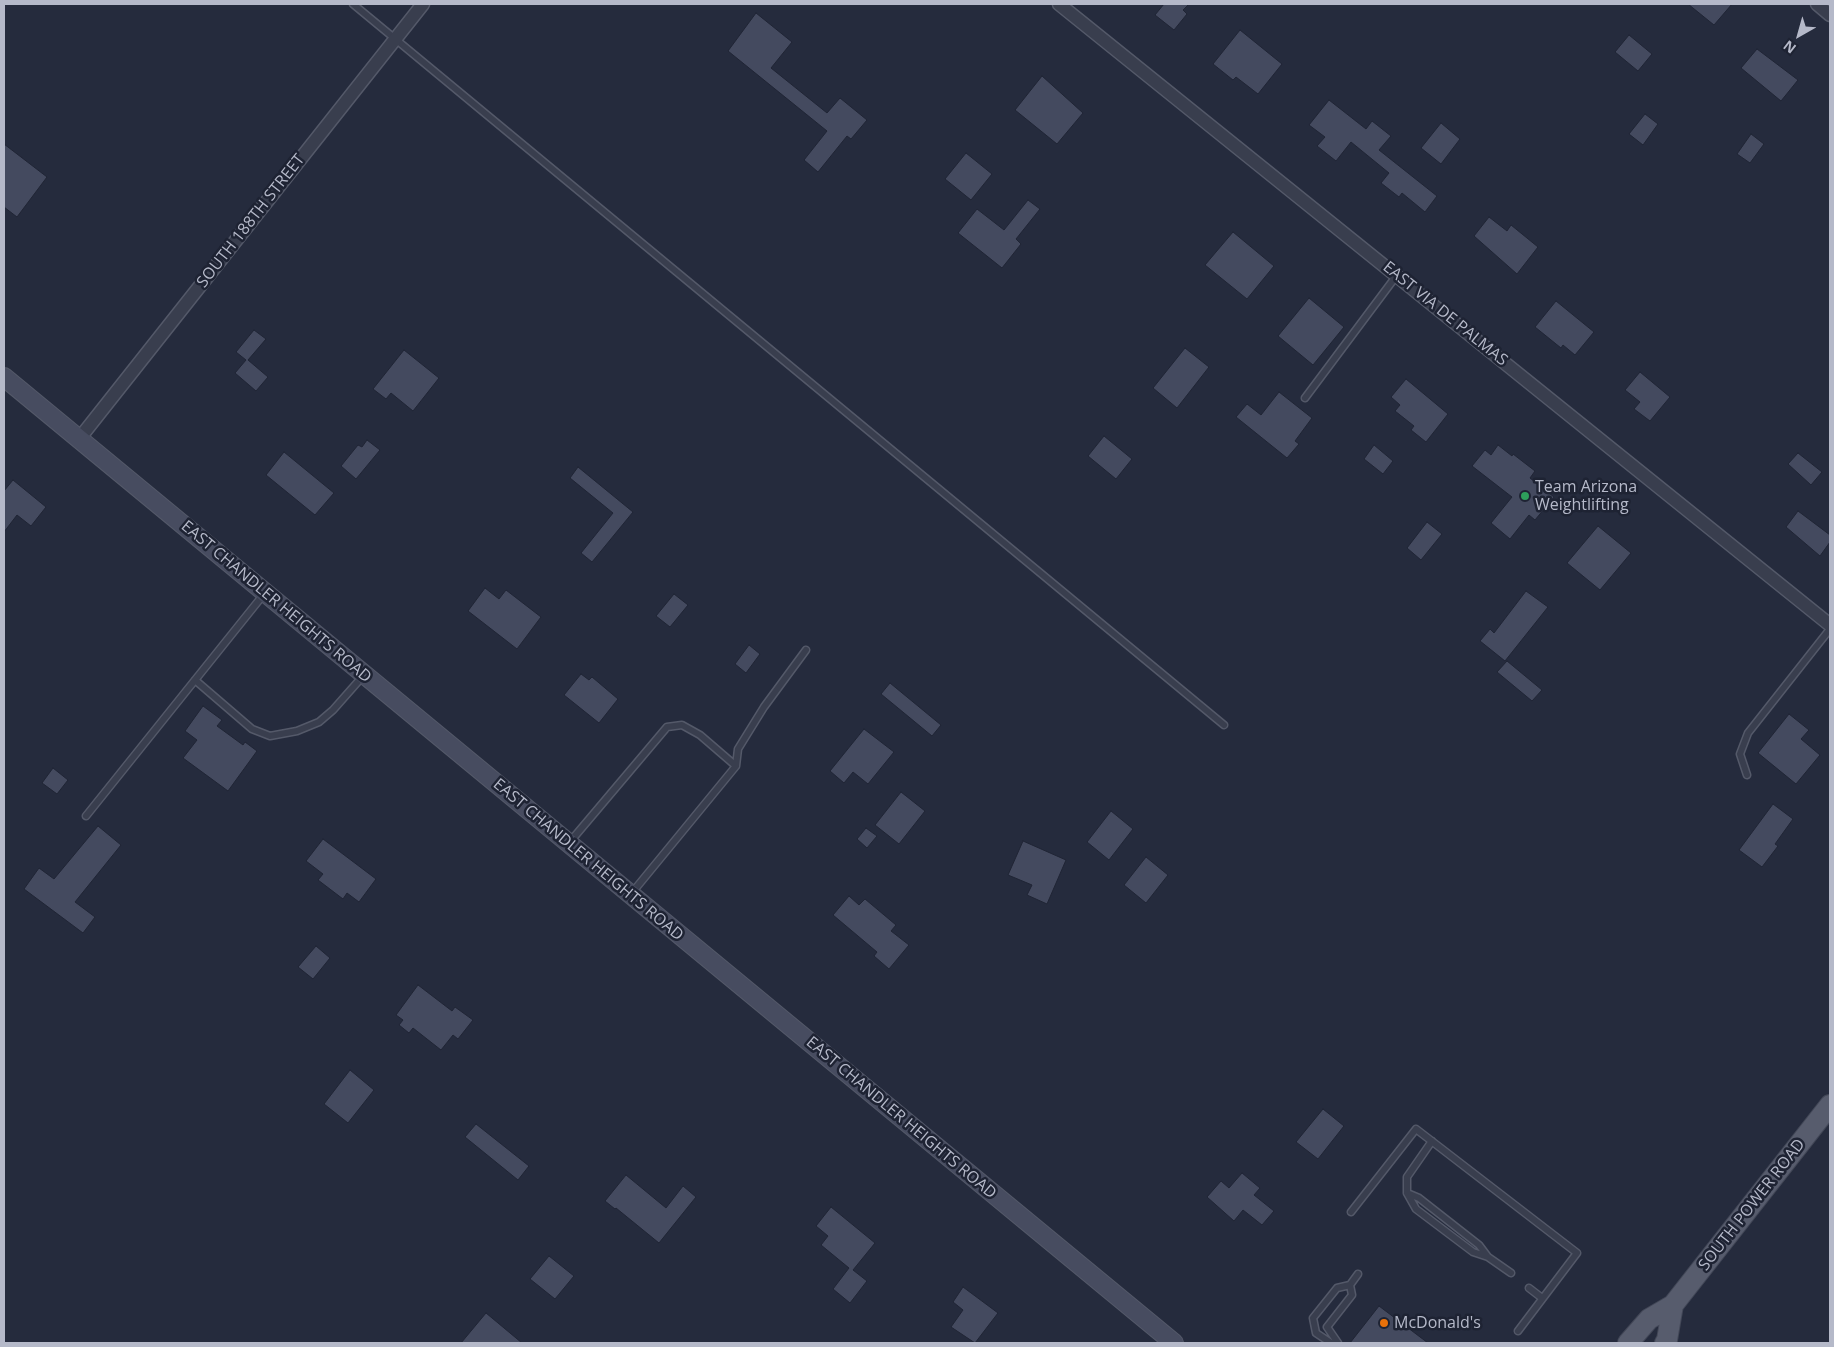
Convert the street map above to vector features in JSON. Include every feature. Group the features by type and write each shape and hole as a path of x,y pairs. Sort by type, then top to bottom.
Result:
{"main road":[{"name":"EAST CHANDLER HEIGHTS ROAD","path":"4,377 630,896 1174,1343"},
{"name":"SOUTH POWER ROAD","path":"1628,1343 1649,1319 1673,1305 1830,1105"},
{"name":"SOUTH POWER ROAD","path":"1664,1343 1667,1340 1673,1305"}],"street":[{"name":"SOUTH 188TH STREET","path":"78,439 423,4"},
{"name":"EAST VIA DE PALMAS","path":"1059,4 1829,623"},
{"path":"1817,4 1830,15"}],"lane":[{"path":"353,4 1224,726"},
{"path":"1305,398 1397,275"},
{"path":"86,816 265,593"},
{"path":"1747,775 1740,754 1748,733 1829,623"},
{"path":"630,896 736,766 738,749 764,707 806,650"},
{"path":"195,680 252,729 270,736 297,731 319,722 333,710 364,675"},
{"path":"568,844 667,727 682,725 700,734 736,766"},
{"path":"1350,1212 1416,1129 1576,1254 1518,1331"},
{"path":"1432,1142 1407,1177 1407,1193 1419,1198 1479,1245 1488,1257 1511,1273"},
{"path":"1331,1343 1316,1333 1313,1318 1337,1288 1350,1285 1358,1274"},
{"path":"1338,1343 1328,1326 1352,1295 1350,1285"},
{"path":"1530,1288 1542,1298"}],"building":[{"path":"1164,4 1189,4 1183,10 1187,14 1174,30 1155,15"},
{"path":"1688,4 1732,4 1714,25"},
{"path":"756,13 792,42 771,68 827,113 840,98 867,120 851,139 847,136 818,172 804,160 827,131 728,51"},
{"path":"1240,30 1282,64 1258,94 1236,77 1233,80 1213,64"},
{"path":"1629,35 1652,54 1638,71 1615,52"},
{"path":"1757,49 1798,80 1781,101 1741,68"},
{"path":"1042,76 1083,113 1057,144 1015,110"},
{"path":"1329,100 1366,129 1372,121 1391,136 1379,150 1437,196 1425,212 1402,193 1399,197 1381,183 1389,173 1351,142 1336,161 1317,146 1325,137 1309,125"},
{"path":"1645,114 1658,124 1643,145 1629,134"},
{"path":"1441,123 1460,139 1441,164 1421,148"},
{"path":"1751,134 1764,144 1750,163 1737,154"},
{"path":"4,144 47,177 17,217 4,207"},
{"path":"966,153 992,174 971,200 945,179"},
{"path":"1028,200 1040,209 1016,239 1021,244 1002,268 958,233 977,209 1004,230"},
{"path":"1489,217 1507,231 1511,225 1538,247 1517,274 1474,236"},
{"path":"1233,232 1274,266 1247,299 1205,265"},
{"path":"1309,298 1344,327 1313,365 1278,336"},
{"path":"1556,301 1594,332 1575,355 1563,345 1561,348 1535,327"},
{"path":"254,330 266,339 248,360 268,377 256,391 235,373 246,360 236,352"},
{"path":"1185,348 1209,367 1177,408 1153,388"},
{"path":"404,350 439,378 413,411 391,393 386,399 373,389"},
{"path":"1640,372 1670,397 1650,421 1634,409 1640,402 1625,390"},
{"path":"1406,379 1448,414 1426,442 1411,430 1414,426 1395,411 1400,405 1391,397"},
{"path":"1279,392 1312,418 1295,441 1299,444 1287,458 1236,417 1247,404 1261,415"},
{"path":"1104,436 1132,459 1116,479 1088,456"},
{"path":"367,440 380,450 356,479 341,466 358,445 362,447"},
{"path":"1374,445 1393,461 1383,474 1364,459"},
{"path":"1498,445 1535,471 1530,478 1554,497 1535,520 1529,515 1510,539 1491,523 1512,497 1472,466 1485,450 1491,455"},
{"path":"284,452 334,493 315,515 266,475"},
{"path":"1798,453 1822,472 1811,485 1788,464"},
{"path":"578,467 633,512 592,562 581,553 613,513 570,478"},
{"path":"13,480 46,507 31,526 17,515 4,532 4,491"},
{"path":"1798,511 1830,535 1830,542 1820,556 1786,527"},
{"path":"1427,522 1442,534 1421,560 1407,548"},
{"path":"1598,526 1631,553 1600,590 1567,563"},
{"path":"485,588 499,599 506,590 541,617 517,649 468,611"},
{"path":"1526,591 1548,607 1505,661 1480,641 1490,629 1494,633"},
{"path":"674,594 688,605 670,627 656,616"},
{"path":"749,645 760,654 746,673 735,664"},
{"path":"1507,661 1542,690 1532,701 1497,672"},
{"path":"581,674 589,680 592,677 618,699 599,723 564,695"},
{"path":"890,683 941,725 932,736 881,694"},
{"path":"203,706 222,720 217,726 243,745 245,742 257,751 228,791 183,758 197,740 185,731"},
{"path":"1789,714 1809,730 1801,739 1820,755 1796,784 1758,753"},
{"path":"864,729 894,752 868,784 853,772 844,783 830,771"},
{"path":"53,768 68,780 57,794 42,783"},
{"path":"901,792 925,811 899,844 875,825"},
{"path":"1773,804 1793,819 1775,844 1778,846 1762,867 1739,850"},
{"path":"1111,811 1133,829 1109,860 1087,842"},
{"path":"98,826 121,845 75,902 95,917 83,933 24,889 39,868 54,879"},
{"path":"866,828 877,836 867,848 857,839"},
{"path":"323,839 376,879 359,902 347,893 343,899 318,880 323,874 306,861"},
{"path":"1023,841 1066,860 1047,904 1027,895 1032,885 1008,875"},
{"path":"1146,857 1168,875 1146,903 1124,885"},
{"path":"849,896 859,905 865,899 896,925 891,931 909,945 889,969 874,956 877,952 833,915"},
{"path":"316,946 330,958 313,979 298,967"},
{"path":"418,985 452,1011 455,1007 473,1020 458,1039 453,1035 441,1050 413,1028 409,1033 399,1025 403,1020 396,1015"},
{"path":"350,1070 374,1090 348,1123 324,1104"},
{"path":"1323,1109 1344,1126 1318,1159 1296,1142"},
{"path":"476,1124 529,1166 518,1180 465,1137"},
{"path":"1242,1173 1260,1188 1254,1195 1274,1211 1262,1225 1243,1210 1234,1221 1207,1197 1221,1181 1229,1188"},
{"path":"626,1175 666,1208 683,1186 696,1197 659,1243 605,1201"},
{"path":"831,1207 875,1243 853,1270 867,1281 850,1303 833,1289 849,1268 821,1245 828,1236 816,1226"},
{"path":"549,1256 574,1276 555,1299 530,1279"},
{"path":"963,1287 998,1313 975,1343 951,1327 963,1310 953,1302"},
{"name":"McDonald's","path":"1379,1306 1428,1343 1350,1343"},
{"path":"486,1313 522,1343 461,1343"}],"place":[{"name":"Team Arizona Weightlifting","path":"1525,496"},
{"name":"McDonald's","path":"1384,1323"}]}
